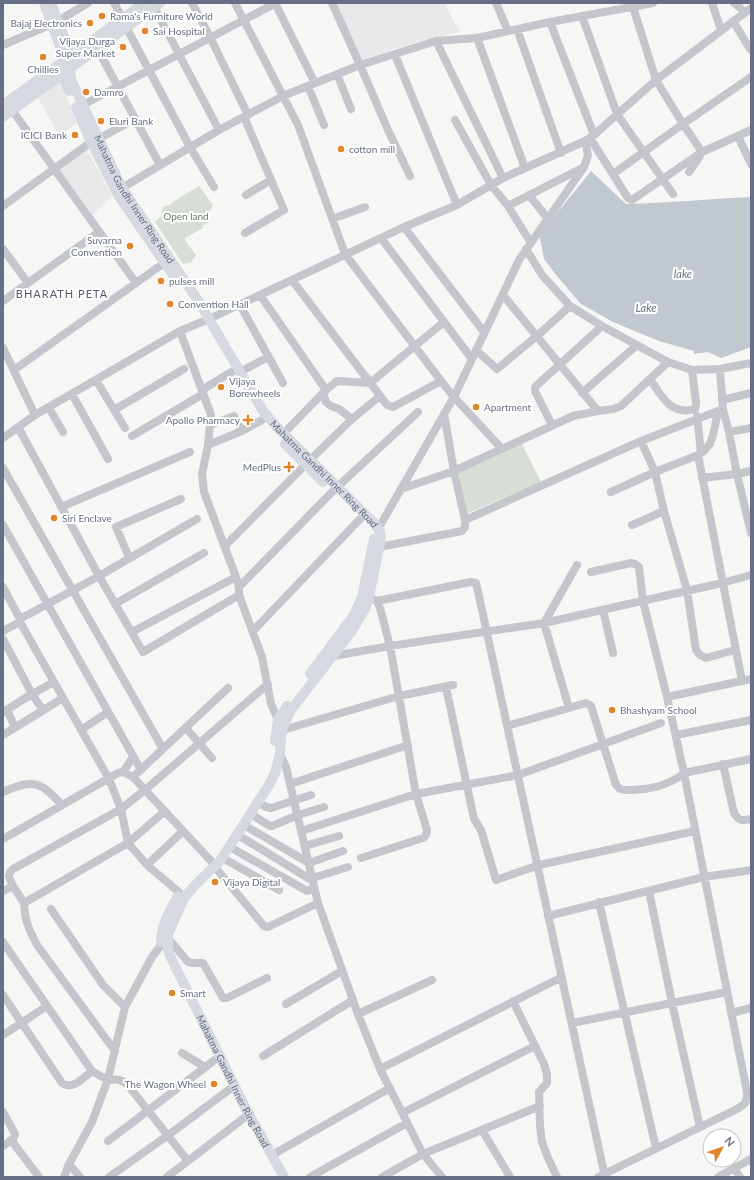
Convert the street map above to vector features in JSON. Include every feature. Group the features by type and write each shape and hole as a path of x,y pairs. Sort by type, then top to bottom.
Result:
{"main road":[{"name":"Mahatma Gandhi Inner Ring Road","path":"44,3 55,23"},
{"name":"Mahatma Gandhi Inner Ring Road","path":"51,3 71,80 83,106 95,140 122,188 199,302 206,320"},
{"path":"136,15 144,3"},
{"path":"3,105 67,64 136,15 157,5"},
{"path":"3,117 67,64 97,48 124,23"},
{"name":"Mahatma Gandhi Inner Ring Road","path":"67,64 95,140 118,195 164,263 206,320 237,372 263,411 308,463"},
{"name":"Mahatma Gandhi Inner Ring Road","path":"237,372 262,420 378,529 380,538 369,598 365,609 352,631 286,718 280,754 272,779 223,858 194,876 180,893 163,927 161,935 246,1110 284,1177"},
{"name":"Mahatma Gandhi Inner Ring Road","path":"277,1177 244,1118 166,960 165,942 184,898 213,864 258,792 272,762 278,720 354,615 369,598 374,535 336,490"}],"street":[{"path":"3,45 55,23 88,3"},
{"path":"114,3 190,147 214,187"},
{"path":"192,3 210,37 246,116 284,210 245,233"},
{"path":"235,3 298,125 345,254 454,398 502,449"},
{"path":"83,106 275,3 312,85 324,125"},
{"path":"332,3 410,176"},
{"path":"496,3 508,31"},
{"path":"122,188 219,130 283,96 360,65 436,41 477,38 550,22 653,3"},
{"path":"712,3 721,30"},
{"path":"3,438 35,415 180,331 240,305 404,227 457,205 503,178 561,153 590,138 656,80 748,10 734,3"},
{"path":"157,5 219,130"},
{"path":"633,7 656,80 702,152"},
{"path":"582,16 617,114 673,194"},
{"path":"733,21 750,49"},
{"path":"550,22 590,138 630,200 702,152 751,130"},
{"path":"517,29 561,153"},
{"path":"477,38 525,168"},
{"path":"436,41 503,178"},
{"path":"97,48 160,165"},
{"path":"395,55 457,205"},
{"path":"337,74 351,109"},
{"path":"613,174 751,77"},
{"path":"12,110 136,283"},
{"path":"3,206 95,140 135,119"},
{"path":"455,120 491,185 508,206 542,275 570,306 602,326 668,362 692,370 720,369 751,363"},
{"path":"738,136 748,151 751,164"},
{"path":"378,529 454,398 519,260 584,167 588,155 590,138"},
{"path":"689,172 702,152"},
{"path":"508,206 584,167"},
{"path":"246,195 271,180"},
{"path":"529,195 548,219"},
{"path":"332,220 365,207"},
{"path":"404,227 484,332"},
{"path":"3,300 99,232"},
{"path":"381,238 472,359"},
{"path":"3,249 28,283"},
{"path":"14,370 164,263"},
{"path":"292,280 387,405 393,407 441,381"},
{"path":"260,295 324,392 326,402 339,409 352,419"},
{"path":"503,295 598,411"},
{"path":"240,305 283,383"},
{"path":"476,350 497,369 570,306"},
{"path":"283,434 324,392 337,381 370,383 444,322"},
{"path":"552,425 535,391 535,387 602,326"},
{"path":"180,331 211,415 208,445 202,474 204,492 225,546 262,657 271,704 278,720"},
{"path":"582,393 637,345"},
{"path":"3,348 35,415"},
{"path":"132,436 237,372 268,357"},
{"path":"401,488 454,471 552,425 577,415 613,409 621,406 668,362"},
{"path":"114,410 184,369"},
{"path":"611,492 699,454 710,444 722,400 720,369"},
{"path":"692,370 702,478 742,681"},
{"path":"650,379 672,407 680,411 695,409"},
{"path":"96,380 125,428"},
{"path":"722,400 751,393"},
{"path":"72,394 108,459"},
{"path":"225,546 352,419 380,396"},
{"path":"49,408 64,432"},
{"path":"465,520 641,441 720,410"},
{"path":"720,410 729,432 751,533"},
{"path":"18,427 61,508 143,652 239,591 336,490 418,412"},
{"path":"379,547 462,531 465,527 465,520 454,471 444,414"},
{"path":"210,425 234,416 242,431"},
{"path":"208,445 242,431 262,420"},
{"path":"729,432 751,428"},
{"path":"641,441 655,472 664,510 687,590 696,650 700,655 706,658 735,650"},
{"path":"61,508 190,452"},
{"path":"3,468 163,749"},
{"path":"702,478 751,471"},
{"path":"129,557 116,528 181,498"},
{"path":"632,525 664,510"},
{"path":"3,631 47,604 99,576 129,557 197,519"},
{"path":"253,631 360,519"},
{"path":"3,525 141,770"},
{"path":"116,604 204,553"},
{"path":"360,858 423,838 426,835 416,794 390,646 369,598 471,582 476,583 572,1023 603,1176 656,1148 743,1106 749,1099 676,735 643,601 639,567 631,563 591,572"},
{"path":"569,708 544,622 577,565"},
{"path":"333,656 544,622 722,583 751,574"},
{"path":"132,632 236,578"},
{"path":"3,587 20,621 109,779 121,809 128,843 147,865 180,893"},
{"path":"603,610 613,653"},
{"path":"3,639 32,694 43,710"},
{"path":"667,697 751,679"},
{"path":"15,727 5,711 54,682"},
{"path":"115,1051 37,945 25,918 24,904 9,876 10,872 121,809 268,684"},
{"path":"283,730 399,696 450,686 466,785 474,818 481,830 496,880 538,865 695,831"},
{"path":"133,777 228,688"},
{"path":"3,735 63,698"},
{"path":"507,726 569,708 586,704 591,706 616,785 620,789 630,790 662,785 684,773 751,758"},
{"path":"81,730 108,712"},
{"path":"676,735 751,720"},
{"path":"301,831 416,794 518,775 661,723"},
{"path":"186,728 212,758"},
{"path":"290,784 408,745"},
{"path":"280,754 286,767 318,904 358,1014 380,1069 407,1123 423,1154 442,1177"},
{"path":"3,838 123,772 133,757"},
{"path":"723,764 734,813 737,819 742,821 751,819"},
{"path":"123,772 133,777 165,811 213,864 264,926 268,927 318,904"},
{"path":"3,792 26,784 42,785 62,806"},
{"path":"258,802 270,808 311,795"},
{"path":"251,814 270,826 324,807"},
{"path":"24,904 128,843 165,811"},
{"path":"244,825 309,863 343,851"},
{"path":"147,865 183,831"},
{"path":"238,835 313,882"},
{"path":"304,846 339,836"},
{"path":"230,847 307,891 313,882 348,868"},
{"path":"223,858 279,890"},
{"path":"548,916 599,902 704,877 751,870"},
{"path":"3,891 13,886"},
{"path":"650,891 672,1003 700,1127"},
{"path":"599,902 656,1148"},
{"path":"51,909 103,985 125,1007"},
{"path":"3,942 92,1071 108,1079 122,1080 127,1084 188,1161"},
{"path":"64,1177 69,1164 92,1122 108,1079 125,1007 152,957 165,942 188,962 203,963 223,998 227,998 267,978"},
{"path":"286,1004 342,971"},
{"path":"380,1069 562,977"},
{"path":"358,1014 432,980"},
{"path":"572,1023 727,992"},
{"path":"3,995 62,1083 66,1086 71,1086 92,1071"},
{"path":"263,1056 353,1000"},
{"path":"513,1002 544,1064 547,1074 547,1083 540,1092 540,1126 542,1142 557,1177"},
{"path":"3,1035 47,1006"},
{"path":"731,1013 751,1008"},
{"path":"402,1113 535,1046"},
{"path":"182,1053 205,1067"},
{"path":"108,1141 216,1059"},
{"path":"272,1155 390,1088"},
{"path":"109,1177 230,1089"},
{"path":"384,1176 423,1154 540,1106"},
{"path":"3,1112 15,1134 11,1140 3,1146"},
{"path":"167,1177 244,1118"},
{"path":"310,1177 407,1123"},
{"path":"482,1130 510,1177"},
{"path":"11,1140 39,1177"},
{"path":"742,1164 751,1159"},
{"path":"69,1164 80,1177"},
{"path":"718,1177 734,1168 740,1177"}],"shaded area":[{"path":"334,3 444,3 460,32 412,43 361,60"},
{"path":"60,80 77,123 59,135 37,96"},
{"name":"Suvarna Convention","path":"87,150 112,196 93,215 58,168"}],"green space":[{"name":"Open land","path":"199,186 213,205 207,217 211,221 202,226 203,228 185,238 186,242 196,255 191,262 183,264 155,222 161,216 163,207 170,205"},
{"path":"522,444 541,482 466,514 459,473"}],"water":[{"name":"lake","path":"591,171 626,204 751,197 751,347 721,358 708,352 694,354 694,351 659,341 613,322 581,304 544,259 540,234"}],"place":[{"name":"Rama's Furniture World","path":"102,16"},
{"name":"Bajaj Electronics","path":"90,23"},
{"name":"Sai Hospital","path":"145,31"},
{"name":"Vijaya Durga Super Market","path":"123,47"},
{"name":"Chillies","path":"43,57"},
{"name":"Damro","path":"86,92"},
{"name":"Eluri Bank","path":"101,121"},
{"name":"ICICI Bank","path":"75,135"},
{"name":"cotton mill","path":"341,149"},
{"name":"Suvarna Convention","path":"130,246"},
{"name":"pulses mill","path":"161,281"},
{"name":"Convention Hall","path":"170,304"},
{"name":"Vijaya Borewheels","path":"221,387"},
{"name":"Apartment","path":"476,407"},
{"name":"Apollo Pharmacy","path":"248,420"},
{"name":"MedPlus","path":"289,467"},
{"name":"Siri Enclave","path":"54,518"},
{"name":"Bhashyam School","path":"612,710"},
{"name":"Vijaya Digital","path":"215,882"},
{"name":"Smart","path":"172,993"},
{"name":"The Wagon Wheel","path":"214,1084"}],"district":[{"name":"BHARATH PETA","path":"62,294"}],"water label":[{"name":"Lake","path":"646,308"}]}
